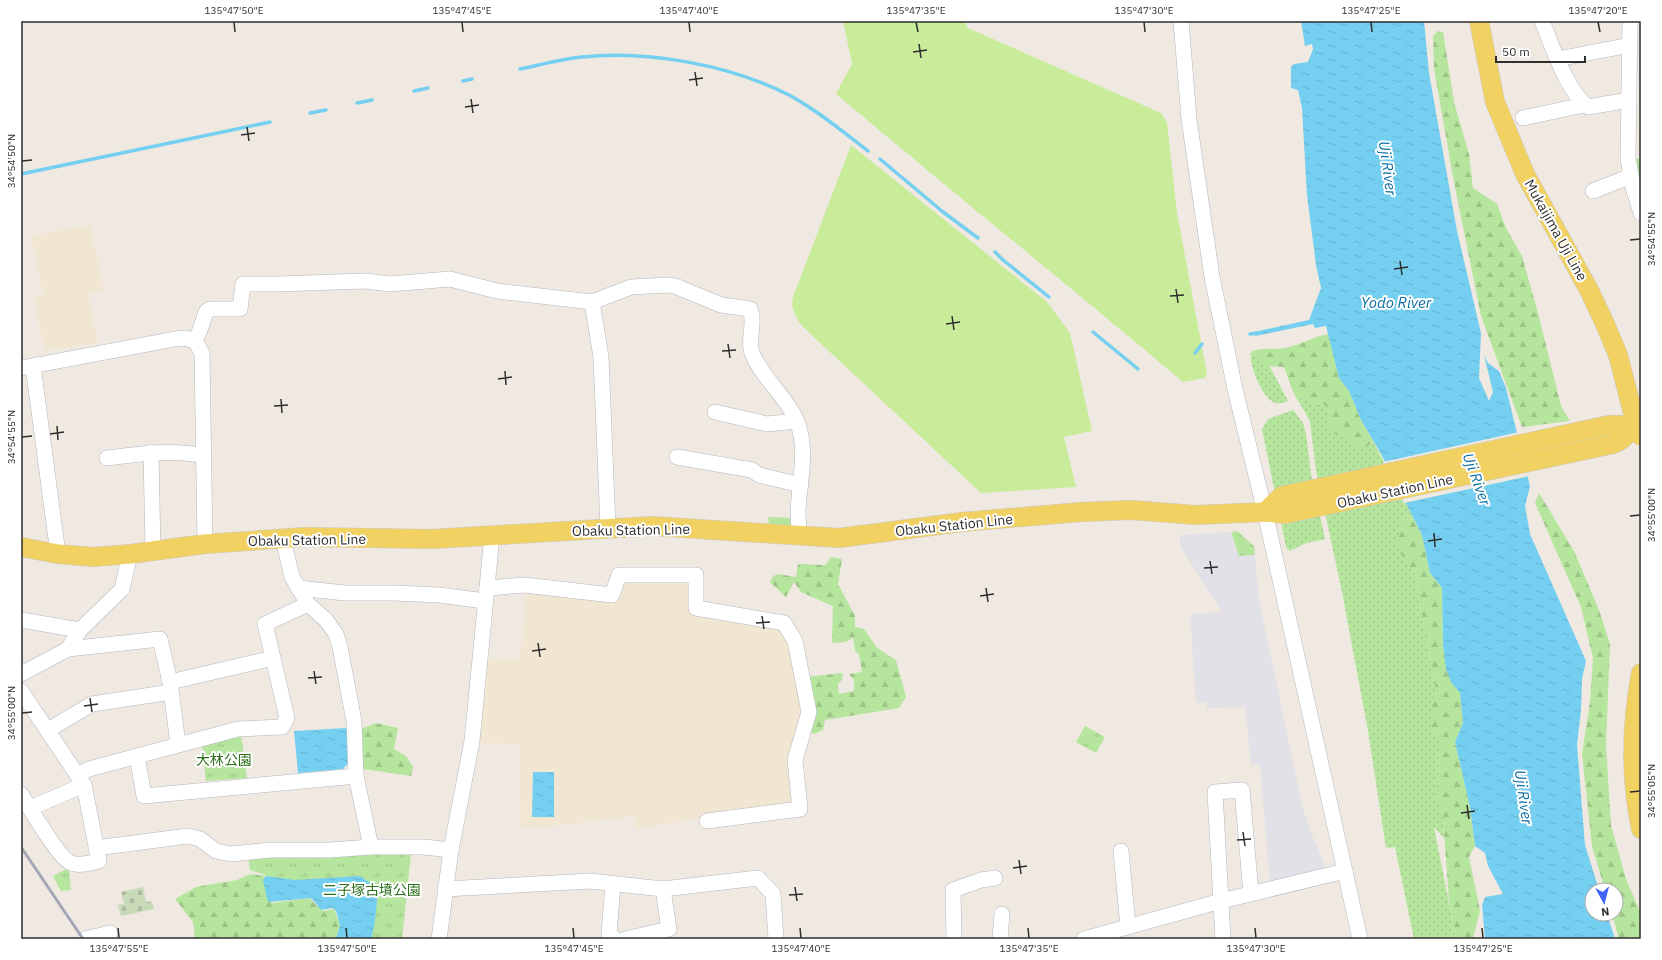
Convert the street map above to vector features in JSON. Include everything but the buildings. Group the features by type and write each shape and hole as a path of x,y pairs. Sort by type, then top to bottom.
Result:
{"main road":[{"name":"Mukaijima Uji Line","path":"1478,21 1494,102 1525,174 1593,298 1618,355 1633,381 1640,423"},
{"name":"Obaku Station Line","path":"21,547 58,554 94,557 130,554 205,544 283,539 432,539 652,526 800,537 847,538 962,522 1081,512 1131,510 1195,515 1275,509 1282,496 1619,433 1640,423"},
{"path":"1641,673 1638,713 1632,747 1634,778 1641,829"}],"street":[{"path":"1180,21 1189,119 1212,277 1235,389 1275,509 1345,871 1360,939"},
{"path":"1542,21 1568,82 1584,105 1588,108 1632,94"},
{"path":"1630,21 1632,94 1628,158 1631,176 1641,213"},
{"path":"1558,59 1630,45"},
{"path":"1523,118 1584,105"},
{"path":"1593,191 1631,176"},
{"path":"195,341 206,312 210,309 240,309 243,284 366,281 390,284 450,279 497,291 592,302 631,287 667,285 675,286 721,305 750,309 753,316 750,344 753,354 760,368 793,412 797,421 803,459 798,512 800,537"},
{"path":"592,302 601,358 608,528"},
{"path":"58,554 27,367 180,338 195,341 202,353 205,544"},
{"path":"715,412 767,424 797,421"},
{"path":"107,458 151,452 184,452 204,456"},
{"path":"151,452 153,551"},
{"path":"677,457 752,470 759,475 801,484"},
{"path":"439,939 451,850 472,741 492,536"},
{"path":"283,539 292,578 308,604 326,620 336,634 340,647 354,721 356,776 371,847"},
{"path":"68,649 80,630 122,589 130,554"},
{"path":"298,588 345,593 486,595 524,585 612,594 619,575 696,574 696,608 784,623 795,641 809,712 795,760 800,809 707,821"},
{"path":"30,808 81,780 89,769 238,729 282,727 287,718 265,624 308,604"},
{"path":"21,620 80,630"},
{"path":"23,671 68,649 160,639 170,687 178,744"},
{"path":"48,730 92,704 170,687 273,658"},
{"path":"21,691 81,780 99,861 79,865 69,862 60,853 21,794"},
{"path":"137,756 144,796 356,776"},
{"path":"1223,939 1215,792 1242,790 1251,894"},
{"path":"96,848 188,836 200,838 216,851 231,854 271,850 330,850 371,847 424,847 451,850"},
{"path":"1120,851 1128,927"},
{"path":"1084,939 1221,901 1345,871"},
{"path":"445,889 590,881 663,889 758,878 774,894 776,939"},
{"path":"954,939 953,890 981,880 995,878"},
{"path":"613,884 609,934 614,939"},
{"path":"625,939 672,934 663,889"},
{"path":"1000,939 1002,914"},
{"path":"85,939 110,933"}],"shaded area":[{"path":"90,225 104,291 88,294 98,343 44,351 34,298 43,296 31,236"},
{"path":"1231,532 1239,556 1255,555 1259,600 1302,805 1312,835 1328,872 1270,884 1260,765 1251,765 1245,707 1207,708 1206,702 1196,703 1190,614 1222,612 1180,546 1180,535"},
{"path":"689,578 690,603 781,629 789,645 803,713 794,796 791,806 636,828 635,816 563,825 521,827 519,744 478,743 486,659 519,659 525,617 526,587 615,599 621,580"}],"green space":[{"path":"843,21 965,21 968,28 1161,113 1167,122 1177,213 1207,374 1205,378 1183,382 836,94 852,64"},
{"path":"1438,31 1443,32 1454,102 1469,154 1473,188 1497,204 1506,228 1522,256 1561,406 1570,421 1522,427 1481,316 1453,177 1434,69 1433,36"},
{"path":"851,145 1047,302 1070,333 1092,431 1064,437 1076,487 981,493 800,323 793,309 793,297"},
{"path":"1641,158 1641,185 1636,159"},
{"path":"1329,334 1339,378 1349,391 1361,420 1373,441 1367,447 1355,447 1347,435 1334,434 1327,425 1329,413 1325,405 1308,401 1293,392 1284,367 1266,366 1251,352 1255,350 1286,348"},
{"path":"1251,352 1270,367 1288,401 1276,403 1271,401 1266,396 1254,372"},
{"path":"1293,392 1308,401 1325,405 1329,413 1329,417 1351,439 1355,447 1367,447 1373,441 1412,515 1401,521 1399,552 1414,573 1436,693 1431,707 1431,725 1439,741 1438,800 1443,818 1444,838 1434,827 1456,939 1414,939 1395,847 1386,848 1368,731 1342,592 1316,471 1310,421"},
{"path":"1293,410 1303,423 1306,434 1311,473 1325,539 1306,543 1290,551 1286,547 1262,429 1268,419"},
{"path":"1539,493 1574,551 1599,610 1610,644 1606,746 1611,825 1626,879 1641,914 1641,939 1619,939 1614,922 1624,922 1624,882 1603,882 1592,846 1582,754 1590,702 1593,658 1581,607 1535,503"},
{"path":"1412,515 1422,535 1430,573 1442,588 1443,645 1451,682 1460,693 1463,723 1455,742 1470,807 1475,846 1469,857 1480,910 1473,939 1456,939 1449,901 1443,818 1437,800 1439,741 1431,725 1431,707 1436,693 1414,573 1399,552 1397,544 1401,521"},
{"path":"768,517 797,518 799,535 770,532"},
{"path":"1237,531 1254,546 1255,555 1239,556 1231,532"},
{"path":"831,557 842,559 838,584 855,616 855,627 864,629 877,648 896,660 906,697 899,708 825,720 823,730 814,734 808,731 806,677 843,673 842,680 838,684 839,694 854,691 854,680 849,674 862,672 859,654 855,651 853,638 845,642 832,643 833,606 801,592 794,582 786,597 770,582 773,576 778,574 796,577 798,564 826,565"},
{"path":"376,723 398,728 394,749 406,756 413,767 411,776 363,769 361,729"},
{"path":"1085,726 1105,737 1096,753 1076,742"},
{"name":"大林公園","path":"241,734 247,778 206,781 202,744"},
{"name":"二子塚古墳公園","path":"411,853 402,939 343,939 338,900 250,870 248,857 277,854 299,858"},
{"path":"69,869 71,890 61,891 53,876"},
{"path":"250,874 266,876 264,878 272,903 309,898 323,911 334,909 340,926 336,939 195,939 193,922 175,899 196,887 237,880"},
{"path":"143,887 146,902 152,901 154,909 121,916 118,905 124,904 121,892"}],"water":[{"name":"Yodo River","path":"1301,21 1424,21 1429,73 1457,231 1481,333 1479,378 1489,401 1493,392 1484,355 1488,363 1499,371 1506,388 1530,486 1525,506 1530,534 1586,661 1582,679 1581,710 1577,745 1585,845 1597,882 1584,882 1584,922 1610,922 1615,939 1485,939 1482,905 1485,897 1503,894 1488,866 1485,853 1475,846 1470,807 1455,742 1463,723 1460,693 1451,682 1446,669 1443,645 1442,588 1430,573 1422,535 1381,454 1361,420 1349,391 1339,378 1326,326 1315,328 1313,324 1255,336 1254,332 1309,320 1321,288 1316,265 1307,195 1302,108 1298,90 1291,88 1291,67 1294,64 1308,62 1313,49 1312,44 1305,46"},
{"path":"347,728 348,763 343,769 298,773 294,731"},
{"path":"533,772 554,772 554,817 532,817"},
{"path":"266,876 295,880 360,876 378,888 375,920 371,939 336,939 340,926 336,911 333,908 321,910 310,898 269,902 263,880"}],"pier":[{"path":"1519,432 1529,476 1404,503 1383,462"}],"waterway":[{"path":"520,69 574,58 607,55 661,58 715,68 766,84 789,95 820,114 868,151"},
{"path":"463,81 472,79"},
{"path":"414,91 428,88"},
{"path":"357,103 372,100"},
{"path":"310,113 326,110"},
{"path":"21,174 270,122"},
{"path":"880,159 943,212 978,238"},
{"path":"995,252 1049,297"},
{"path":"1093,332 1138,369"},
{"path":"1250,334 1259,333"},
{"path":"1195,353 1202,344"}],"railway":[{"path":"21,847 83,939"}],"water label":[{"name":"Uji River","path":"1388,168"},
{"name":"Uji River","path":"1477,479"},
{"name":"Uji River","path":"1524,797"}]}
